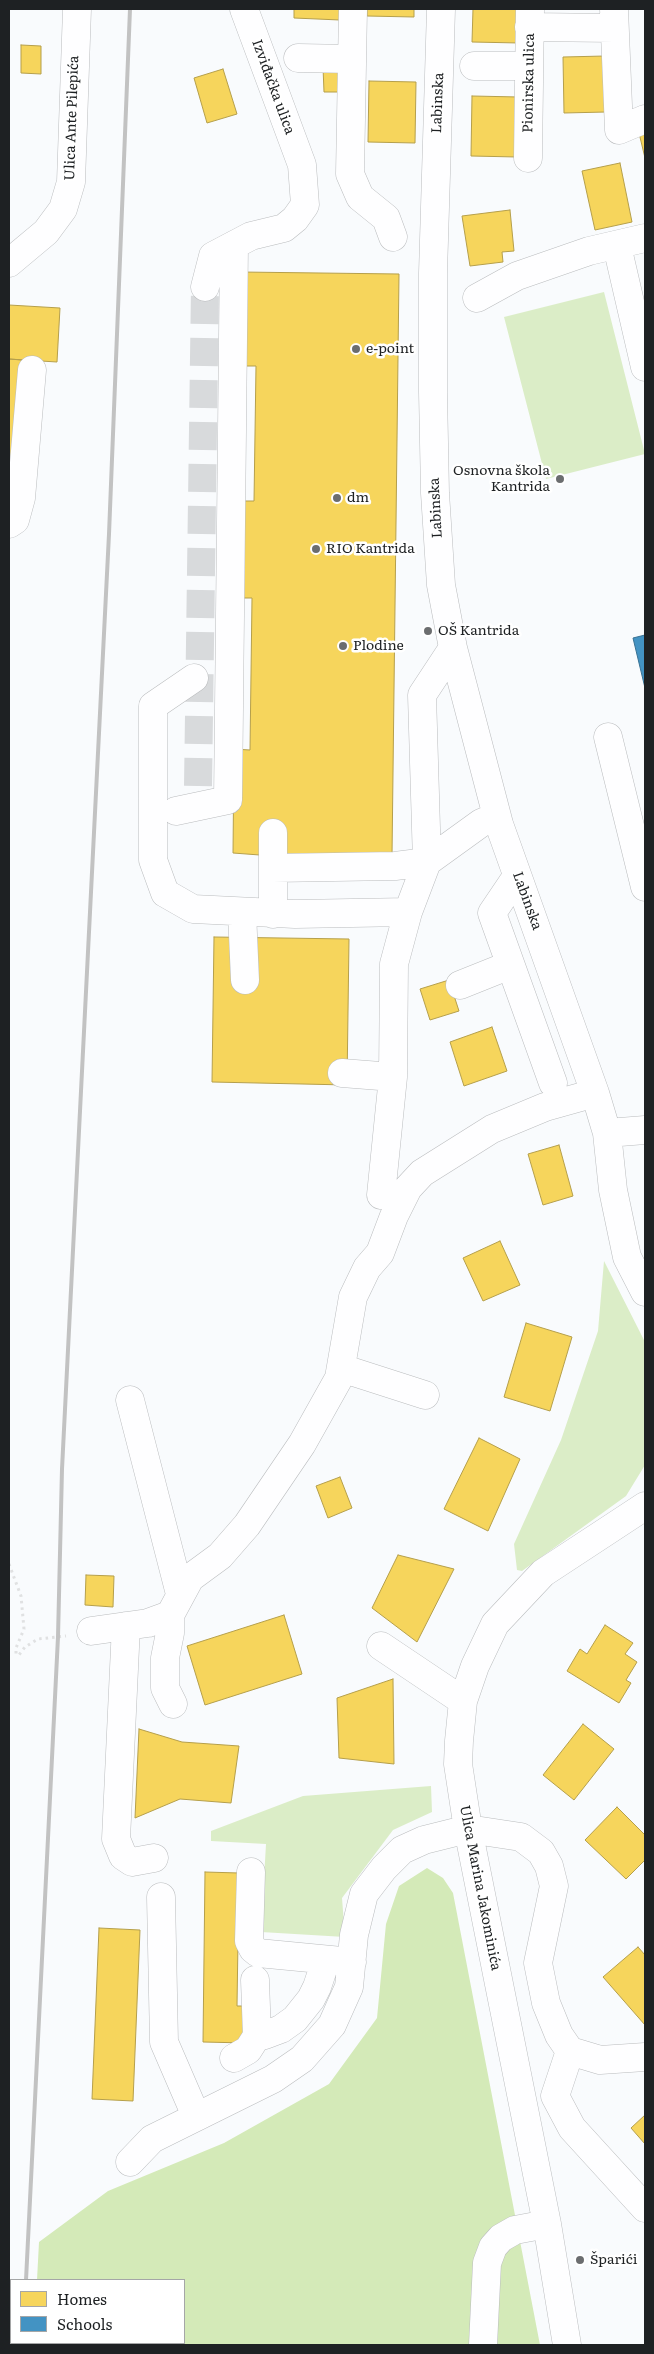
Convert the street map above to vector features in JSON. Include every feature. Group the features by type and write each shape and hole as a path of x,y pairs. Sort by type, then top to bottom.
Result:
{"street":[{"name":"Ulica Ante Pilepića","path":"9,264 46,232 63,209 71,182 77,9"},
{"name":"Izviđačka ulica","path":"205,287 213,256 251,236 284,228 295,219 305,205 302,165 244,9"},
{"path":"353,9 350,174 360,197 386,218 394,237"},
{"name":"Labinska","path":"441,9 433,272 435,493 442,585 453,648 497,816 595,1093"},
{"path":"530,18 614,18 619,130 645,119"},
{"name":"Pionirska ulica","path":"528,158 530,18"},
{"path":"298,58 352,59"},
{"path":"474,66 529,66"},
{"path":"477,298 517,276 589,251 645,238"},
{"path":"176,811 228,800 234,245"},
{"path":"617,246 645,367"},
{"path":"9,524 15,520 21,498 32,370"},
{"path":"380,1195 393,1077 394,964 408,912 427,862 422,695 453,648"},
{"path":"194,678 153,706 153,860 165,893 193,909 273,914 408,912"},
{"path":"608,738 645,887"},
{"path":"153,860 159,839 176,811 198,786"},
{"path":"273,868 395,866 427,862 481,823 497,816"},
{"path":"273,833 273,914"},
{"path":"517,876 492,913 553,1083"},
{"path":"242,912 245,980"},
{"path":"460,984 510,965"},
{"path":"342,1073 393,1077"},
{"path":"173,1704 165,1688 165,1658 175,1604 190,1578 220,1556 247,1525 302,1444 339,1378 353,1297 367,1268 380,1252 394,1216 408,1188 422,1173 492,1129 545,1107 595,1093 607,1133 613,1190 627,1257 645,1292"},
{"path":"607,1133 645,1130"},
{"path":"341,1368 425,1394"},
{"path":"130,1400 175,1604"},
{"name":"Ulica Marina Jakominića","path":"567,2345 547,2224 468,1829 458,1764 463,1701 475,1666 502,1616 543,1573 645,1506"},
{"path":"91,1631 148,1623 175,1604"},
{"path":"126,1626 116,1839 123,1856 132,1862 154,1858"},
{"path":"381,1646 463,1701"},
{"path":"257,2036 281,2029 294,2019 339,1961 354,1936 364,1894 384,1868 402,1850 424,1840 468,1829 521,1837 541,1852 549,1866 554,1886 538,1963 546,2003 559,2035 570,2051 600,2060 645,2057"},
{"path":"251,1872 249,1941 253,1949 258,1953 339,1961"},
{"path":"161,1897 164,2042 196,2116"},
{"path":"130,2162 152,2139 273,2079 302,2059 332,2025 349,1987 339,1961"},
{"path":"234,2058 248,2050 257,2036 255,1980"},
{"path":"570,2051 555,2096 572,2128 645,2208"},
{"path":"483,2345 488,2263 493,2247 501,2238 515,2230 547,2224"}],"path":[{"path":"9,1564 21,1596 24,1629 16,1648 16,1654 19,1655 25,1647 38,1639 91,1631"}],"green space":[{"path":"604,292 645,454 546,479 504,317"},
{"path":"604,1261 645,1342 645,1465 626,1496 522,1571 517,1570 514,1544 561,1440 598,1331"},
{"path":"431,1786 432,1812 393,1830 342,1898 345,1937 261,1932 266,1844 211,1841 211,1831 303,1796"},
{"path":"427,1868 443,1878 453,1893 540,2345 35,2345 185,2344 185,2279 37,2279 39,2242 108,2191 224,2143 329,2084 377,2018 386,1924 399,1886"}],"building: Homes":[{"path":"294,9 341,9 340,20 294,18"},
{"path":"367,9 414,9 414,17 367,16"},
{"path":"473,9 520,9 519,43 472,42"},
{"path":"21,45 41,46 41,74 21,73"},
{"path":"605,56 606,112 564,113 563,57"},
{"path":"339,66 339,92 324,92 323,67"},
{"path":"223,69 237,114 207,123 194,78"},
{"path":"369,81 416,82 415,143 368,142"},
{"path":"472,96 519,97 517,157 471,156"},
{"path":"645,132 645,158 639,133"},
{"path":"620,163 632,222 595,230 582,171"},
{"path":"510,210 514,251 502,252 503,262 470,266 462,216"},
{"name":"RIO Kantrida","path":"240,272 399,274 392,856 273,856 233,853 234,749 250,750 252,598 236,598 237,501 254,501 256,366 239,366"},
{"path":"9,305 60,308 57,362 9,359"},
{"path":"9,359 22,360 19,487 9,487"},
{"path":"214,937 349,939 347,1085 212,1082"},
{"path":"449,980 459,1011 430,1020 420,989"},
{"path":"492,1027 507,1071 464,1086 450,1042"},
{"path":"559,1145 573,1196 543,1205 528,1154"},
{"path":"500,1241 520,1285 483,1301 463,1258"},
{"path":"526,1323 572,1337 550,1411 504,1397"},
{"path":"479,1438 520,1459 488,1531 444,1509"},
{"path":"340,1477 352,1508 328,1518 316,1486"},
{"path":"398,1555 454,1569 417,1642 372,1608"},
{"path":"86,1575 114,1576 113,1607 85,1605"},
{"path":"284,1615 302,1674 205,1705 187,1646"},
{"path":"605,1625 633,1643 625,1654 637,1662 626,1680 631,1683 619,1703 567,1671 580,1649 587,1654"},
{"path":"393,1679 394,1764 339,1758 337,1698"},
{"path":"583,1724 614,1749 574,1800 543,1775"},
{"path":"139,1729 182,1742 239,1746 231,1803 180,1799 135,1818"},
{"path":"617,1807 645,1835 645,1860 626,1879 585,1840"},
{"path":"205,1872 239,1873 237,2006 247,2006 246,2043 203,2042"},
{"path":"99,1928 140,1930 133,2101 92,2099"},
{"path":"638,1947 645,1955 645,2025 603,1977"},
{"path":"645,2115 645,2144 631,2128"}],"building: Schools":[{"path":"645,635 645,688 633,638"}],"tunnel":[{"path":"198,786 205,287"}],"railway":[{"path":"26,2279 58,1637 62,1469 109,534 130,9"}],"place":[{"name":"e-point","path":"356,349"},
{"name":"Osnovna škola Kantrida","path":"560,479"},
{"name":"dm","path":"337,498"},
{"name":"RIO Kantrida","path":"316,549"},
{"name":"OŠ Kantrida","path":"428,631"},
{"name":"Plodine","path":"343,646"},
{"name":"Šparići","path":"580,2260"}]}
